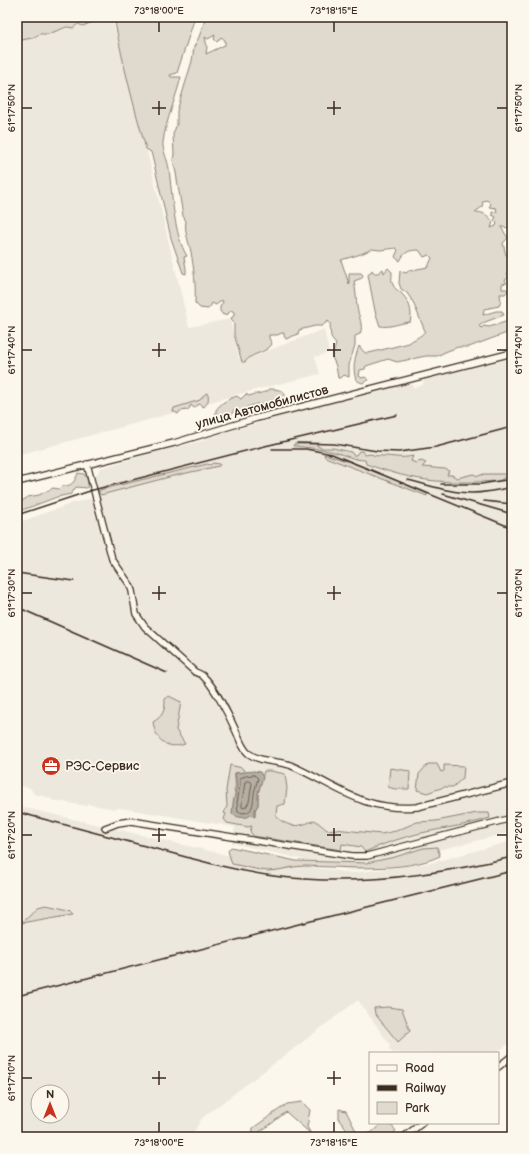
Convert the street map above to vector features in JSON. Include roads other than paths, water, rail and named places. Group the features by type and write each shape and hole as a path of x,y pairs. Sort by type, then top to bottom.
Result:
{"street":[{"name":"улица Автомобилистов","path":"17,482 166,445 271,414 512,353"},
{"path":"87,464 112,559 130,585 136,614 145,627 195,672 203,676 225,710 241,745 249,754 257,758 290,765 349,796 385,807 417,807 512,783"},
{"path":"105,828 118,823 131,821 352,856 367,856 512,818"},
{"path":"499,1066 512,1056"},
{"path":"404,1137 421,1124"}],"water":[{"path":"254,771 260,772 263,777 258,793 258,805 255,810 255,817 251,815 242,818 232,814 237,785 235,773"}],"railway":[{"path":"17,515 93,490 265,446 397,415"},
{"path":"297,443 334,444 377,451 399,452 436,447 512,427"},
{"path":"272,449 306,449 332,454 512,528"},
{"path":"441,484 481,484 512,479"},
{"path":"408,480 464,493 482,492 512,487"},
{"path":"443,494 512,514"},
{"path":"484,501 512,504"},
{"path":"17,573 74,581"},
{"path":"17,607 167,673"},
{"path":"17,812 205,862 281,877 339,880 397,877 455,869 512,857"},
{"path":"17,996 512,871"}],"place":[{"name":"РЭС-Сервис","path":"51,766"}]}
